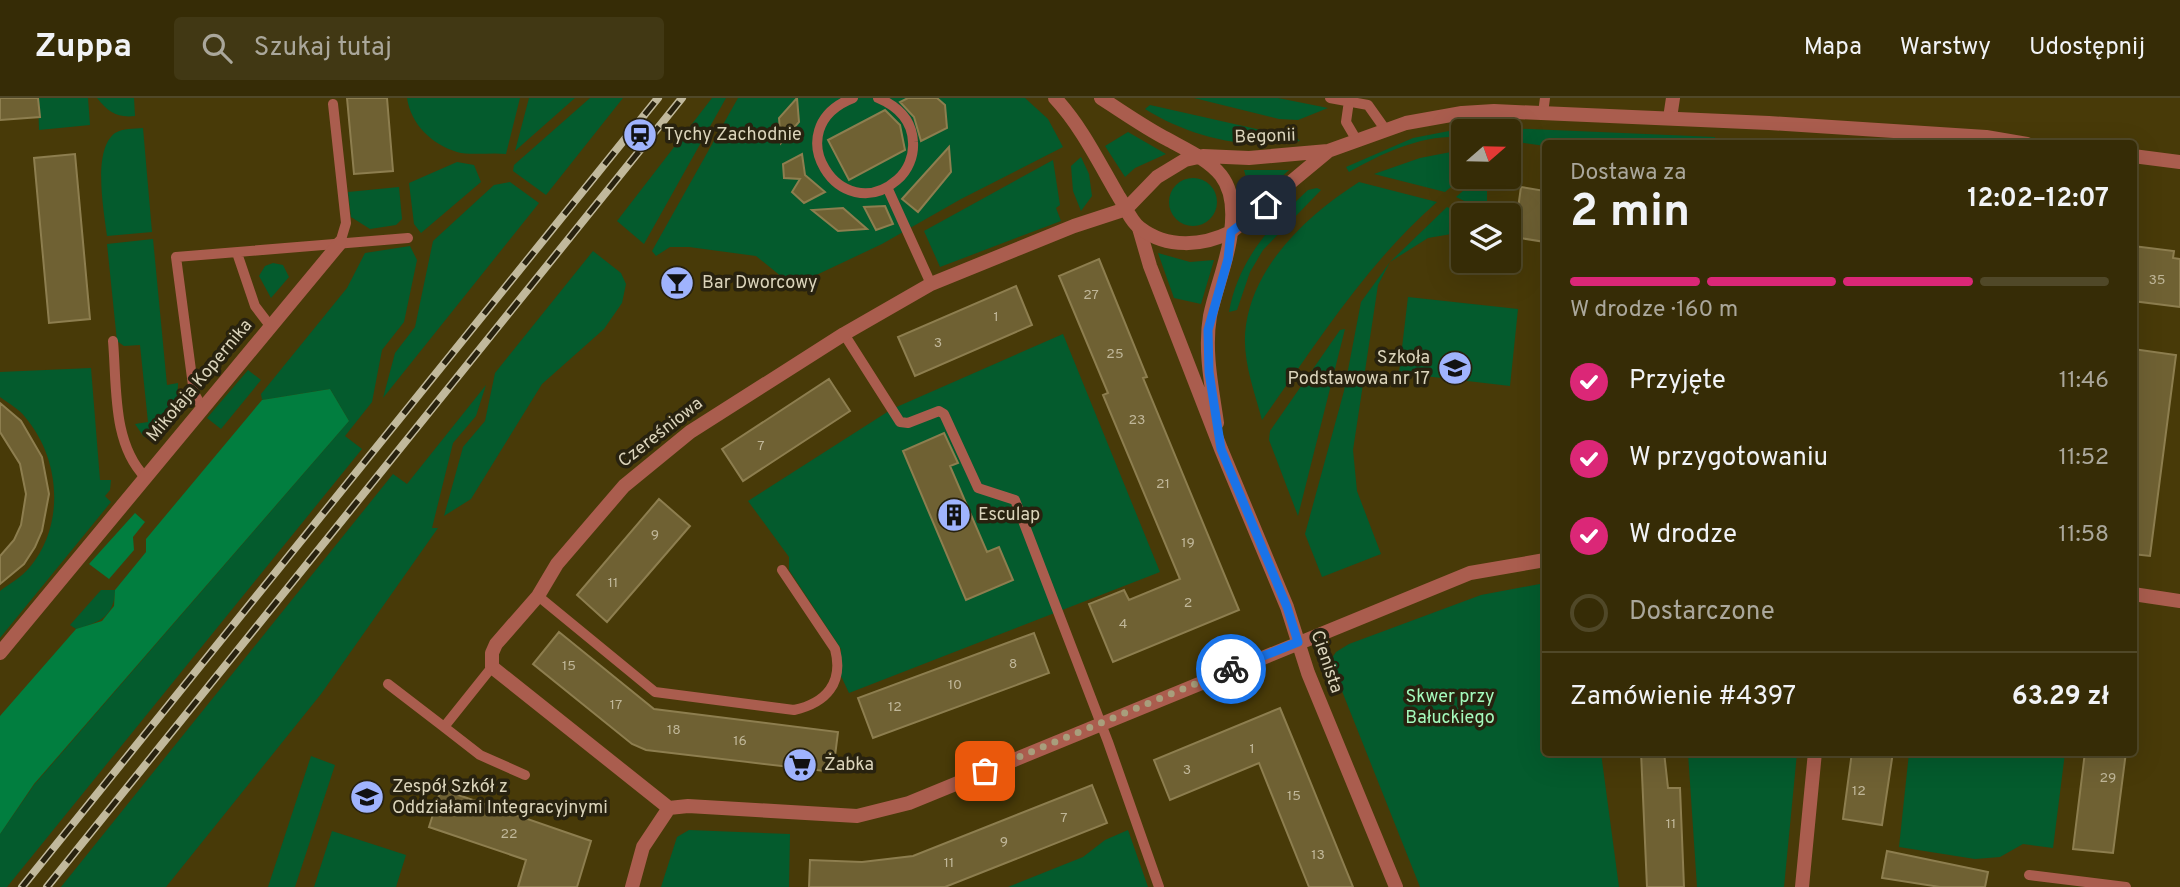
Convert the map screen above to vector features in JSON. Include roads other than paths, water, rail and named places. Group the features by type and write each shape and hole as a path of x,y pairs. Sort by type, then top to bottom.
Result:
{"street":[{"path":"1055,98 1083,135 1139,228 1173,241 1193,244 1215,240 1231,232 1234,211 1231,194 1220,172 1203,156 1166,138 1101,98"},
{"path":"1670,118 1673,98"},
{"name":"Begonii","path":"1231,232 1328,151 1385,129 1462,113 1544,105 1670,118 1972,136 1999,140"},
{"name":"Begonii","path":"1203,156 1249,158 1328,151"},
{"path":"1126,209 1157,177 1185,160 1203,156"},
{"path":"2137,157 2180,162"},
{"name":"Czereśniowa","path":"492,667 492,653 496,644 538,597 557,564 624,486 690,432 844,334 931,284 1074,226 1126,209"},
{"name":"Cienista","path":"1139,228 1150,266 1221,449 1287,607 1308,673 1396,887"},
{"name":"Cienista","path":"1221,449 1209,372 1208,330 1228,259 1231,232"},
{"name":"Mikołaja Kopernika","path":"0,653 340,243"},
{"path":"492,667 668,808 688,806 857,816 909,803 1469,573 1542,561"},
{"path":"2137,595 2180,601"},
{"path":"1802,887 1815,756"},
{"path":"632,887 643,847 668,808"}],"lane":[{"path":"853,98 842,102 824,120 819,132 819,157 831,179 842,186 866,193 887,187 908,167 913,143 906,119 889,103 878,98"},
{"path":"1330,98 1368,105 1385,129"},
{"path":"1349,101 1346,122 1356,139"},
{"path":"333,104 346,223 340,243"},
{"path":"887,187 931,284"},
{"path":"203,409 194,393 176,257 408,238"},
{"path":"237,253 255,306 271,327"},
{"path":"844,334 900,422 908,424 939,411 944,414 978,488 1016,500 1159,887"},
{"path":"113,341 124,445 132,464 145,477"},
{"path":"538,597 655,692 794,710 811,707 828,694 839,661 835,649 782,570"},
{"path":"444,727 492,667"},
{"path":"388,684 480,755 525,775"},
{"path":"2029,875 2126,887"}],"railway":[{"path":"22,887 658,98"},
{"path":"47,887 682,98"}],"place":[{"name":"Tychy Zachodnie","path":"640,135"},
{"name":"Bar Dworcowy","path":"677,283"},
{"name":"Szkoła Podstawowa nr 17","path":"1455,368"},
{"name":"Esculap","path":"954,515"},
{"name":"Żabka","path":"800,765"},
{"name":"Zespół Szkół z Oddziałami Integracyjnymi","path":"367,797"}],"park label":[{"name":"Skwer przy Bałuckiego","path":"1450,707"}]}
